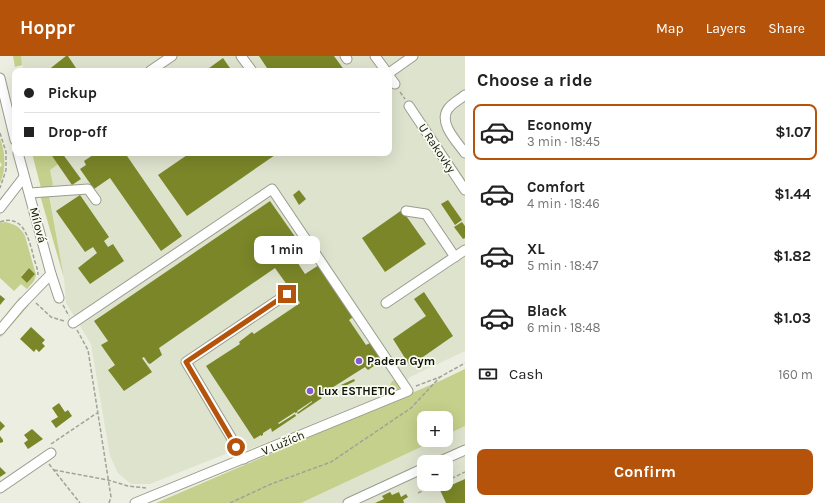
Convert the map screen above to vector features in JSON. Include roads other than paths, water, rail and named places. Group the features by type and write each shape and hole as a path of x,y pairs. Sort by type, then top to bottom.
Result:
{"street":[{"path":"154,68 172,56"},
{"path":"241,56 250,68"},
{"path":"375,56 384,68"},
{"path":"392,71 413,56"},
{"path":"0,78 12,128"},
{"path":"392,80 395,84"},
{"path":"465,95 449,108 445,118 449,130 465,153"},
{"name":"U Rakovky","path":"409,106 465,190"},
{"name":"Mílová","path":"19,156 59,298"},
{"path":"0,208 24,177"},
{"path":"30,193 88,189 96,200"},
{"name":"V Lužích","path":"73,323 272,189 408,391 135,503"},
{"path":"406,211 426,214 455,257"},
{"path":"386,303 465,250"},
{"path":"0,330 51,274"},
{"path":"244,459 186,362 287,294"},
{"path":"453,455 465,450"},
{"path":"0,488 51,453"},
{"path":"348,503 417,471"}],"place":[{"name":"Padera Gym","path":"359,361"},
{"name":"Lux ESTHETIC","path":"310,391"}]}
